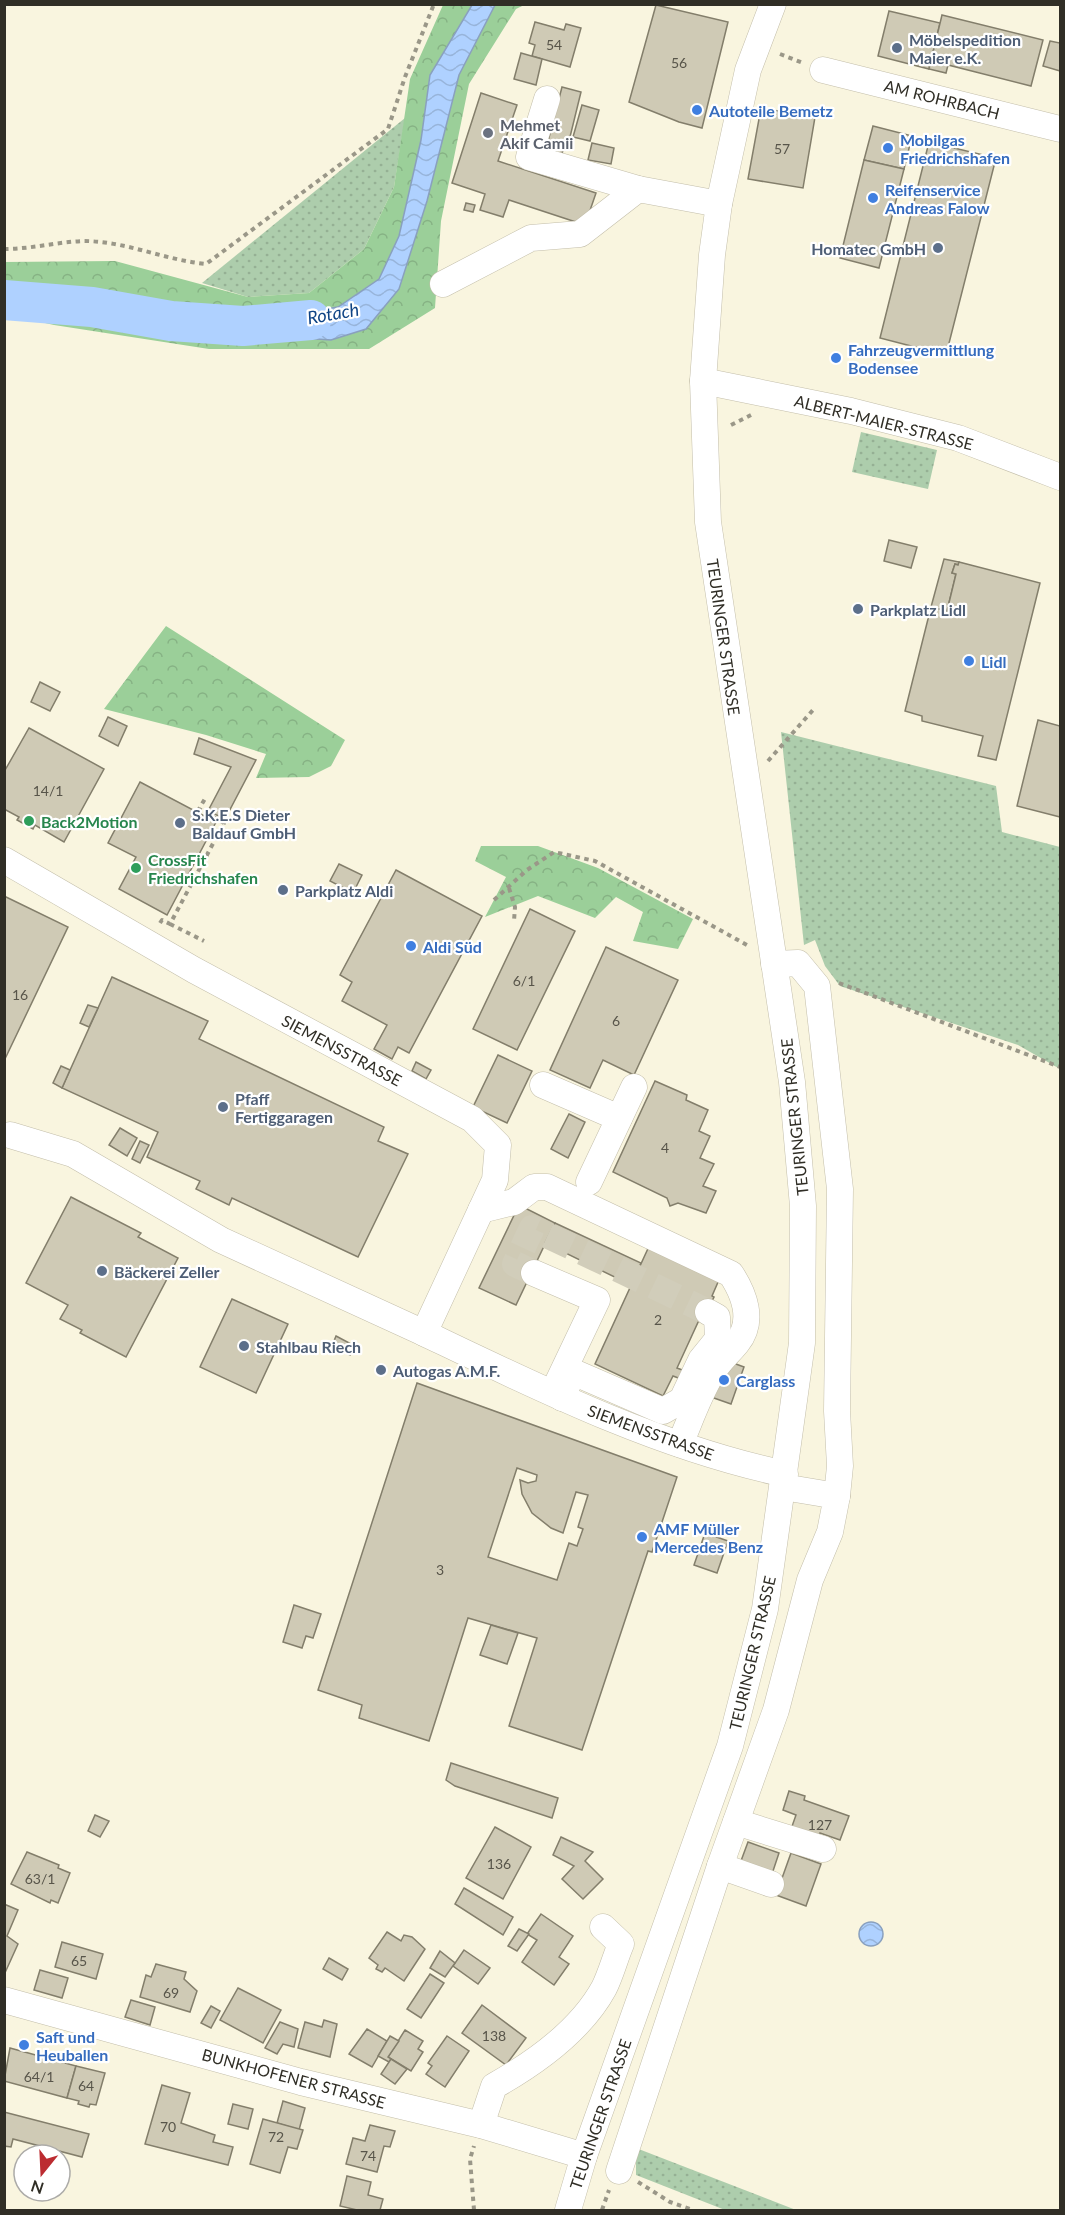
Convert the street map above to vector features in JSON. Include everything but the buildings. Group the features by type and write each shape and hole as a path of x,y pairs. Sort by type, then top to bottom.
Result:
{"street":[{"name":"TEURINGER STRASSE","path":"568,2211 584,2156 730,1746 765,1609 802,1343 803,1206 792,1082 722,628 708,522 703,381 712,255 719,204 748,70 773,4"},
{"name":"AM ROHRBACH","path":"823,70 1060,129"},
{"path":"547,99 529,157 638,189 719,204"},
{"path":"443,284 531,238 580,234 638,189"},
{"name":"ALBERT-MAIER-STRASSE","path":"703,381 851,411 958,438 1060,477"},
{"name":"SIEMENSSTRASSE","path":"4,860 149,944 472,1119 498,1145 495,1180 424,1333"},
{"path":"619,2171 720,1866 776,1710 810,1580 830,1532 837,1496 840,1466 837,1411 840,1189 817,986 807,971 798,963 774,964"},
{"path":"543,1086 619,1118"},
{"path":"589,1182 634,1087"},
{"name":"SIEMENSSTRASSE","path":"10,1134 73,1154 221,1240 601,1416 784,1481 837,1496"},
{"path":"481,1210 514,1202 534,1186 547,1187 731,1274 745,1296 746,1326 739,1341 718,1362 680,1444"},
{"path":"534,1273 597,1300 571,1356 557,1396"},
{"path":"557,1396 573,1372 663,1411 682,1400 701,1360 718,1339 717,1317 708,1312"},
{"path":"736,1822 823,1849"},
{"path":"720,1866 771,1884"},
{"path":"481,2125 494,2086 524,2069 574,2027 604,1988 621,1944 603,1927"},
{"name":"BUNKHOFENER STRASSE","path":"4,2000 301,2082 481,2125 584,2156"}],"path":[{"path":"4,249 83,241 132,247 182,262 206,264 388,129 405,77 434,4"},
{"path":"770,51 823,70"},
{"path":"766,763 813,710"},
{"path":"170,924 224,823 199,809 206,797"},
{"path":"494,900 527,870 554,852 595,861 754,948"},
{"path":"509,888 515,907 514,921"},
{"path":"149,944 162,920 204,941"},
{"path":"807,971 1060,1066"},
{"path":"474,2211 471,2159 481,2125"},
{"path":"619,2171 670,2202 693,2211"}],"green space":[{"path":"443,5 472,5 430,75 421,140 399,236 379,279 338,307 254,321 257,335 399,289 427,201 459,75 495,5 524,5 516,9 469,84 441,221 435,308 369,349 209,349 54,325 5,314 4,262 115,261 248,297 309,293 364,249 394,187 410,79"},
{"path":"405,118 394,187 364,249 309,293 248,297 202,283"},
{"path":"861,432 937,450 928,489 852,472"},
{"path":"166,626 345,740 331,766 309,777 256,778 266,754 206,735 104,709"},
{"path":"781,732 996,786 1002,832 1060,847 1060,1069 1018,1045 840,986 825,966 815,940 804,945"},
{"path":"481,846 538,846 598,868 693,919 678,949 633,941 643,912 616,897 595,918 538,896 485,917 506,877 475,861"},
{"path":"636,2148 796,2210 725,2210 636,2175"}],"water":[{"path":"472,5 495,5 459,75 427,201 399,289 366,329 331,340 257,335 254,320 338,307 379,279 399,236 421,140 430,75"},
{"path":"871,1922 880,1925 883,1934 880,1943 871,1946 862,1943 859,1934 862,1925"}],"waterway":[{"name":"Rotach","path":"4,300 92,307 171,321 243,326 311,320"}],"tunnel":[{"path":"534,1273 515,1264 532,1228 708,1312"}],"place":[{"name":"Möbelspedition Maier e.K.","path":"897,48"},
{"name":"Autoteile Bemetz","path":"697,110"},
{"name":"Mehmet Akif Camii","path":"488,133"},
{"name":"Mobilgas Friedrichshafen","path":"888,148"},
{"name":"Reifenservice Andreas Falow","path":"873,198"},
{"name":"Homatec GmbH","path":"938,248"},
{"name":"Fahrzeugvermittlung Bodensee","path":"836,358"},
{"name":"Parkplatz Lidl","path":"858,609"},
{"name":"Lidl","path":"969,661"},
{"name":"Back2Motion","path":"29,821"},
{"name":"S.K.E.S Dieter Baldauf GmbH","path":"180,823"},
{"name":"CrossFit Friedrichshafen","path":"136,868"},
{"name":"Parkplatz Aldi","path":"283,890"},
{"name":"Aldi Süd","path":"411,946"},
{"name":"Pfaff Fertiggaragen","path":"223,1107"},
{"name":"Bäckerei Zeller","path":"102,1271"},
{"name":"Stahlbau Riech","path":"244,1346"},
{"name":"Autogas A.M.F.","path":"381,1370"},
{"name":"Carglass","path":"724,1380"},
{"name":"AMF Müller Mercedes Benz","path":"642,1537"},
{"name":"Saft und Heuballen","path":"24,2045"}]}
